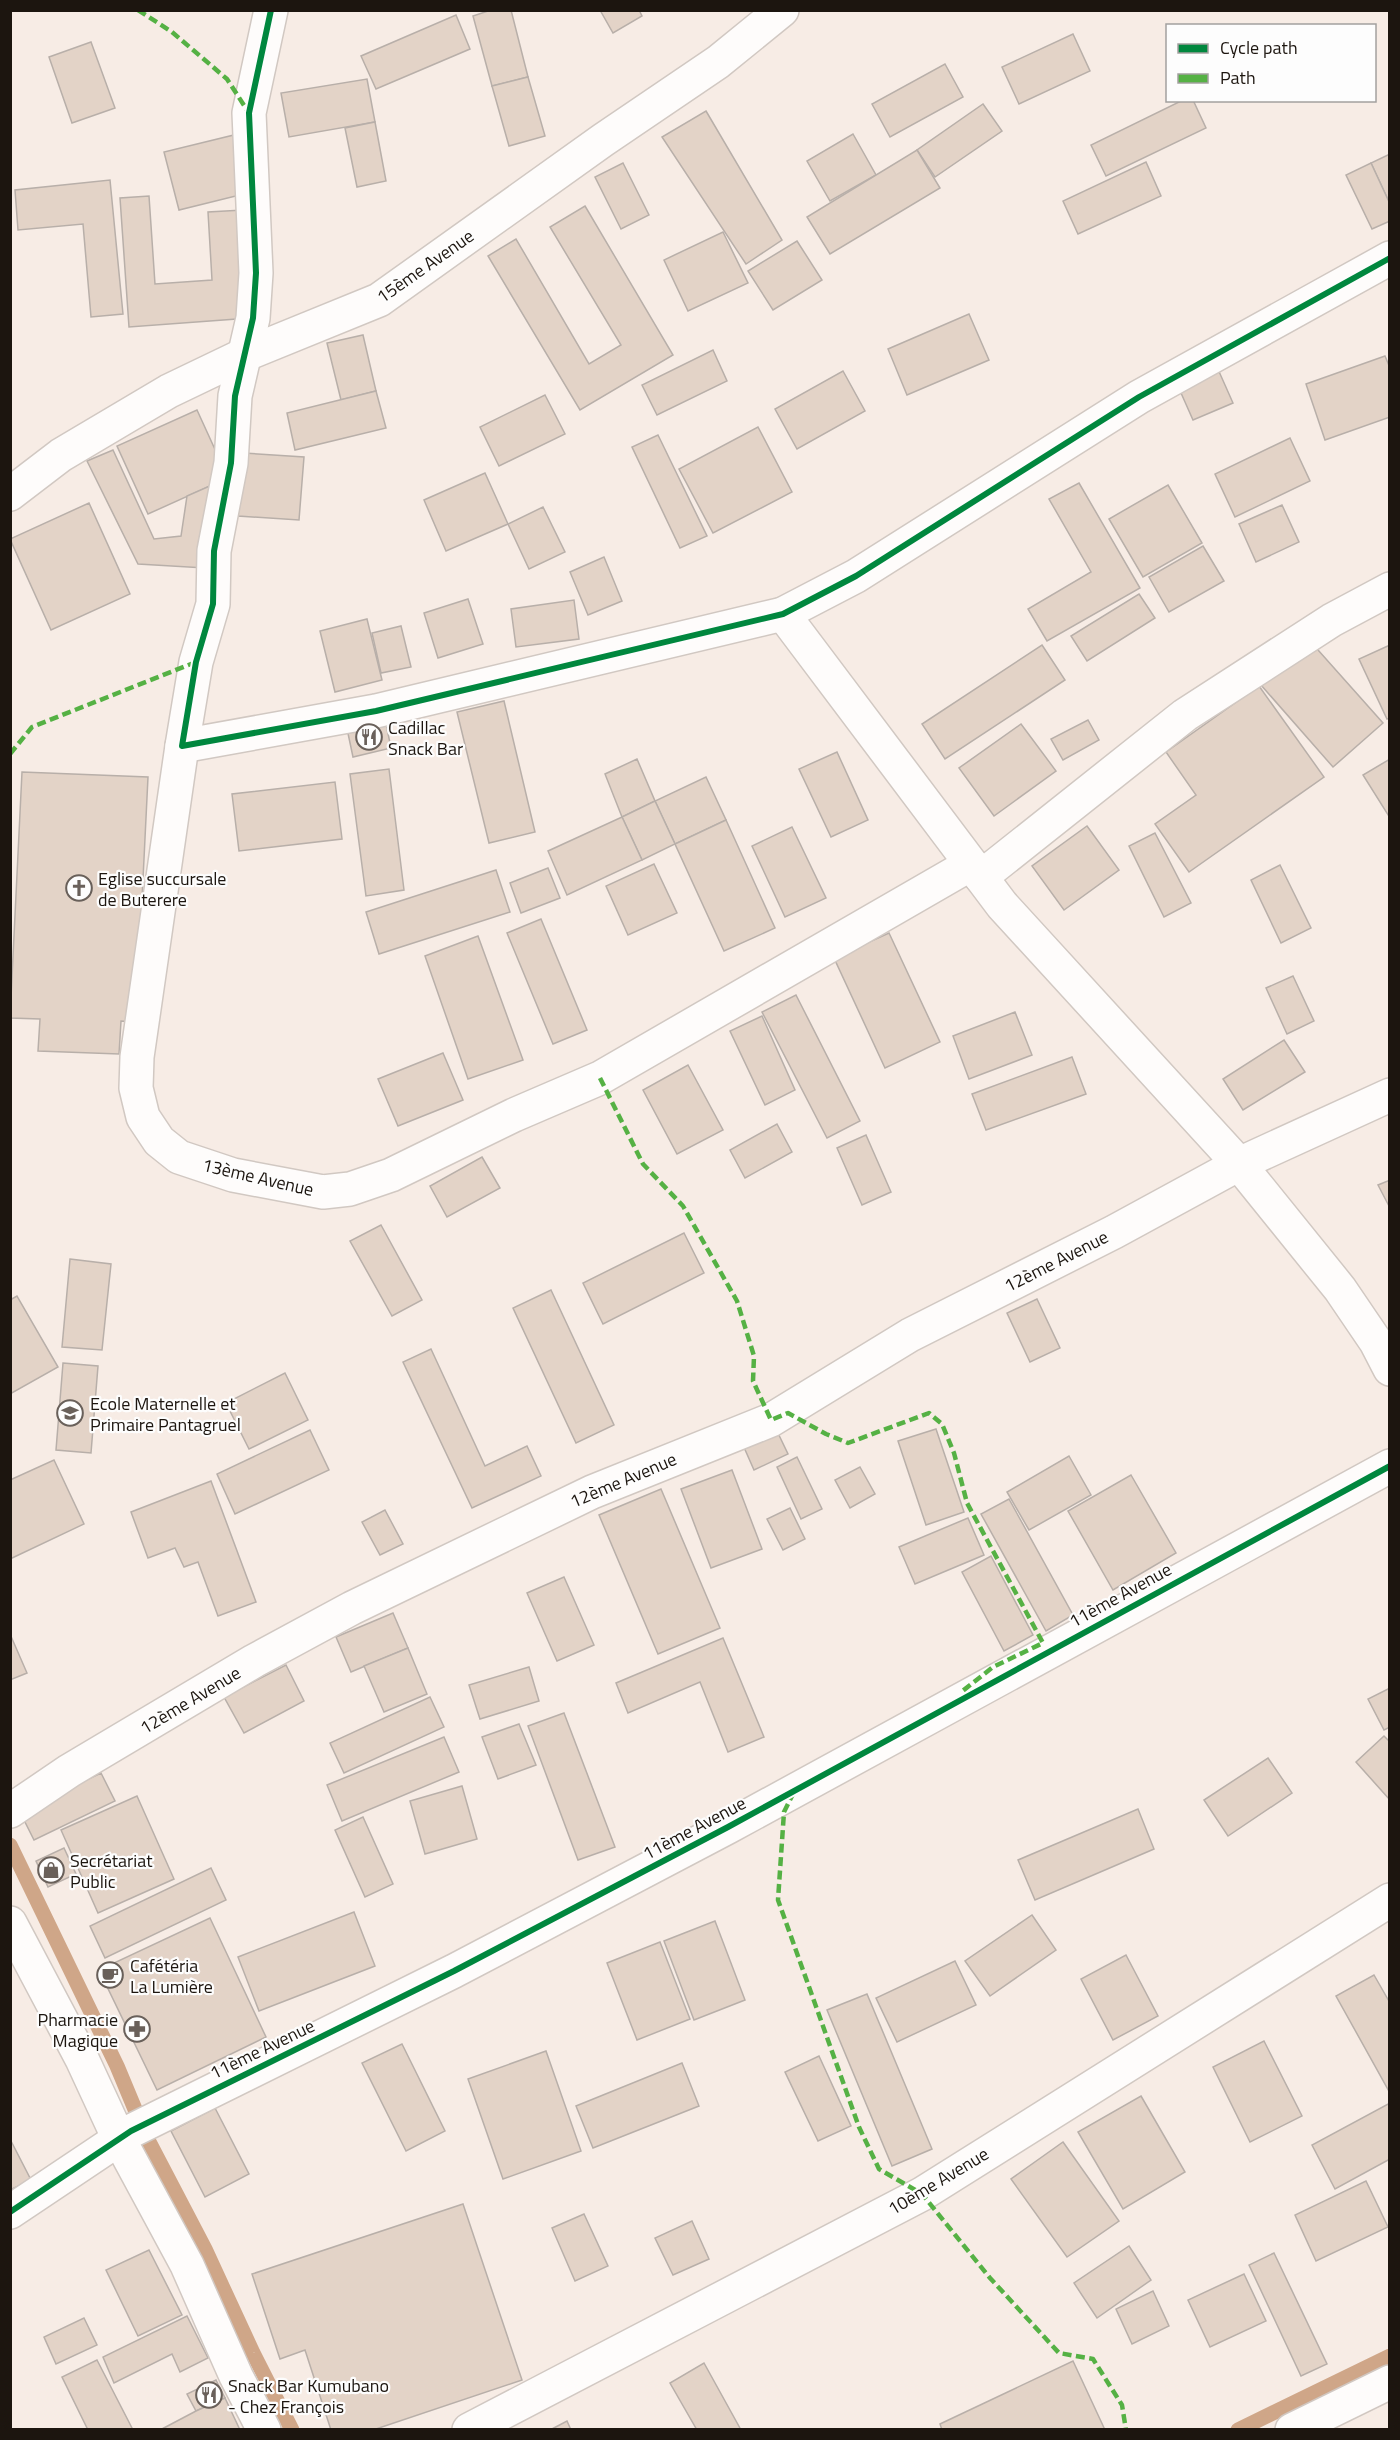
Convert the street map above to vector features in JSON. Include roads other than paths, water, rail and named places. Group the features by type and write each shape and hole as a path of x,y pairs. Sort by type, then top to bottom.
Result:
{"street":[{"name":"13ème Avenue","path":"271,10 249,113 256,273 253,318 235,396 231,463 214,551 213,604 196,662 137,1058 135,1088 143,1117 159,1141 179,1157 233,1175 323,1192 350,1190 391,1175 514,1115 600,1078 976,871 1185,715 1332,620 1389,589"},
{"name":"15ème Avenue","path":"10,494 61,455 169,391 244,355 379,300 603,140 718,63 783,10"},
{"path":"182,746 376,711 783,614 856,576 1139,397 1389,258"},
{"path":"783,614 1002,905 1239,1164 1340,1289 1376,1342 1389,1369"},
{"name":"12ème Avenue","path":"12,1810 69,1771 254,1661 352,1608 592,1492 771,1420 910,1335 1114,1232 1239,1164 1389,1095"},
{"name":"11ème Avenue","path":"10,2211 125,2135 454,1971 728,1827 1389,1466"},
{"name":"10ème Avenue","path":"469,2430 922,2194 1389,1900"},
{"path":"10,1923 125,2135 264,2430"},
{"path":"1292,2430 1389,2382"}],"waterway":[{"path":"10,1845 117,2066 147,2138 205,2249 292,2430"},
{"path":"1238,2430 1390,2356"}],"place":[{"name":"Cadillac Snack Bar","path":"369,737"},
{"name":"Eglise succursale de Buterere","path":"79,888"},
{"name":"Ecole Maternelle et Primaire Pantagruel","path":"70,1413"},
{"name":"Secrétariat Public","path":"51,1870"},
{"name":"Cafétéria La Lumière","path":"110,1975"},
{"name":"Pharmacie Magique","path":"137,2029"},
{"name":"Snack Bar Kumubano - Chez François","path":"209,2395"}]}
